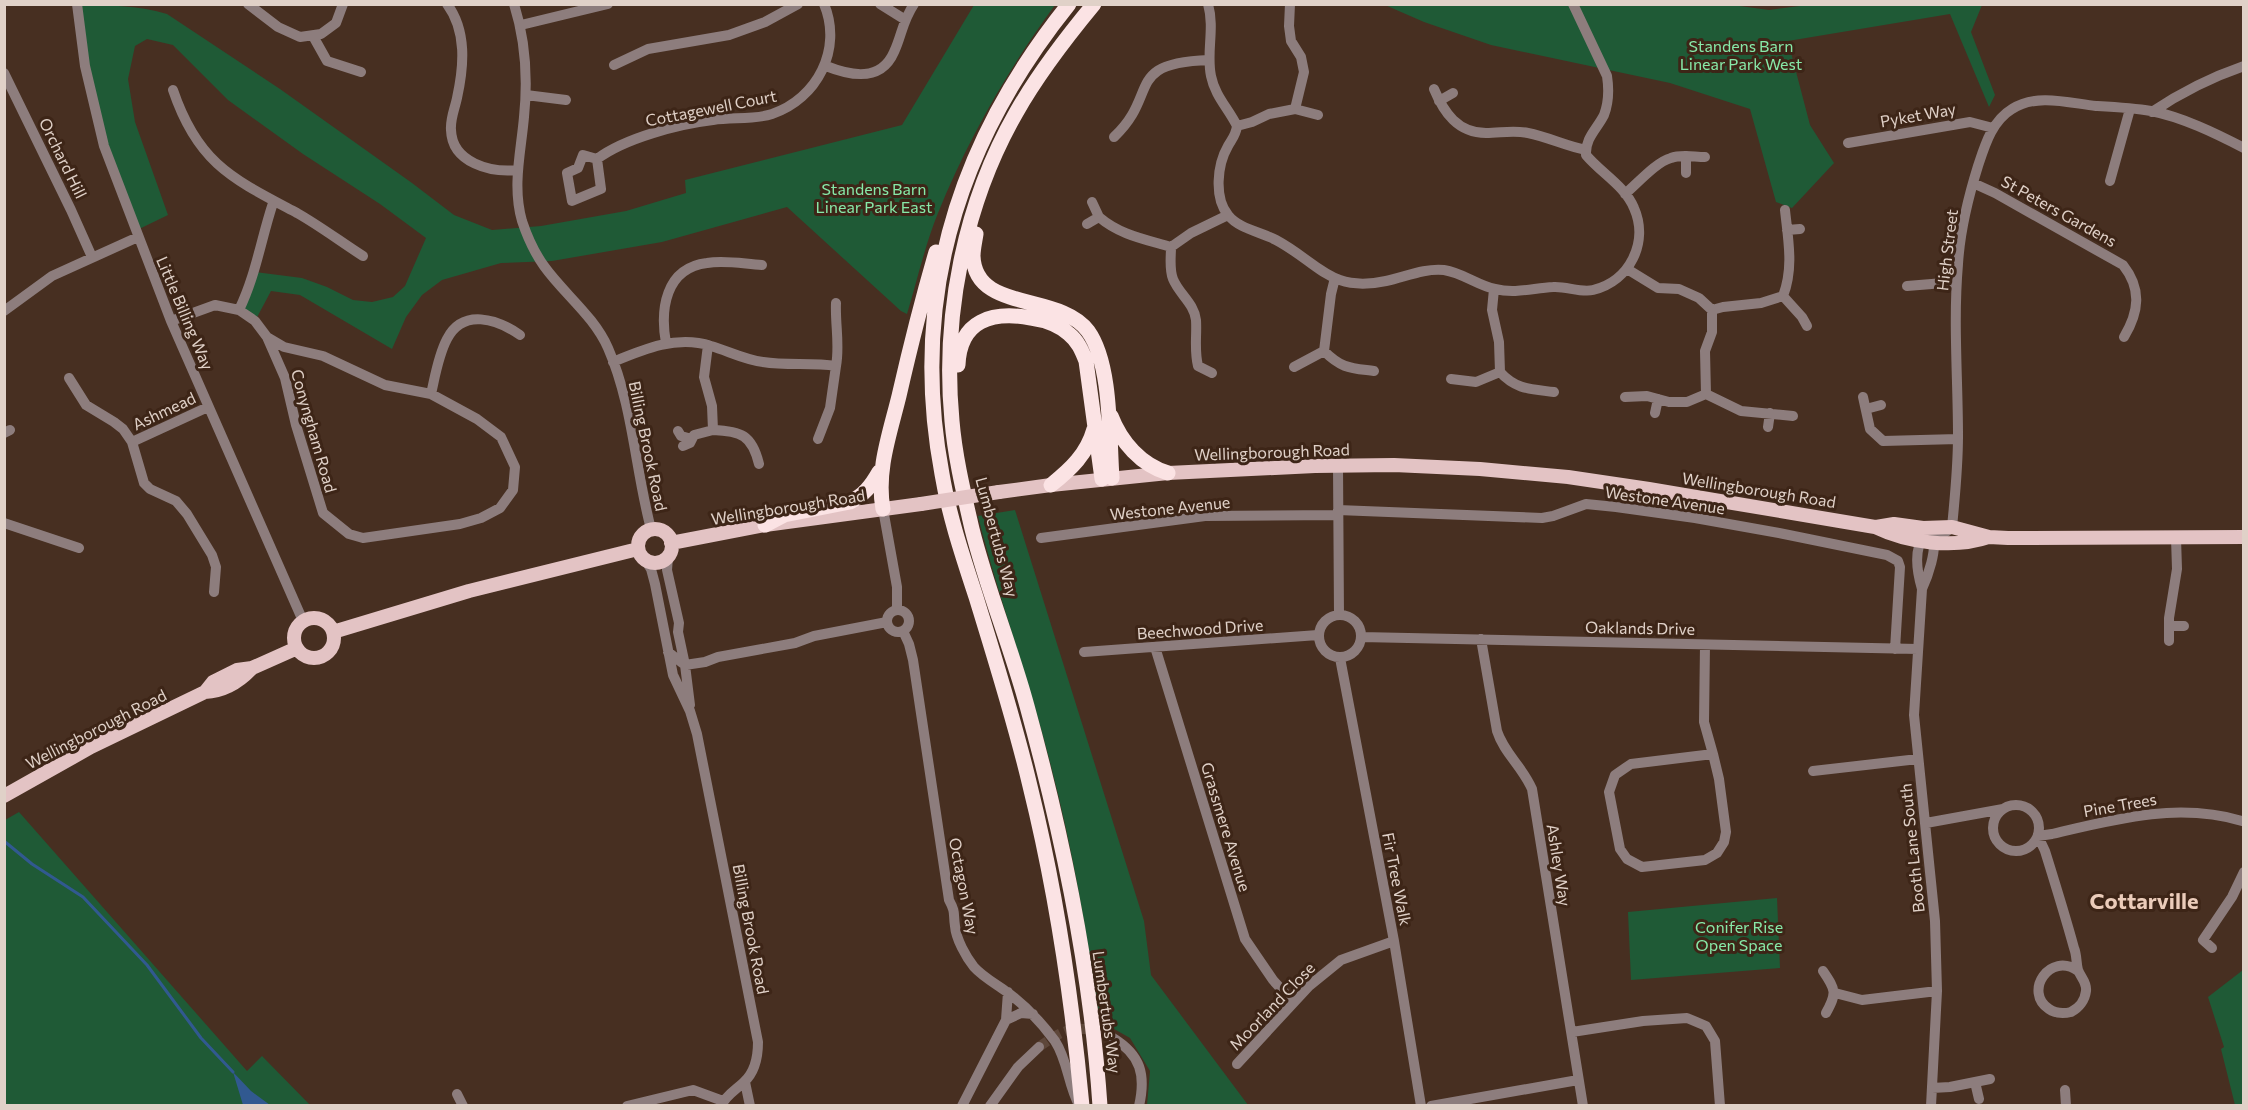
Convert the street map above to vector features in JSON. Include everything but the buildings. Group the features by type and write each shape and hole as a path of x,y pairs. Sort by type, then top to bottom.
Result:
{"highway":[{"name":"Lumbertubs Way","path":"1069,4 1040,40 1007,91 982,138 965,181 952,218 937,295 932,374 942,476 1033,797 1062,941 1074,1018 1080,1106"},
{"path":"1040,40 1064,22 1078,4"},
{"name":"Lumbertubs Way","path":"1094,4 1056,52 1015,115 983,187 970,223 960,266 951,336 950,391 955,449 973,532 1026,702 1059,835 1087,990 1100,1106"},
{"path":"883,509 880,493 882,465 931,269 942,232 965,181"},
{"path":"983,187 984,209 976,234 973,257 976,271 984,283 1000,295 1048,306 1070,315 1087,330 1099,350 1107,405 1107,479"},
{"path":"955,449 958,359 968,333 989,317 1023,316 1058,325 1080,346 1086,361 1094,429 1107,479"},
{"path":"1107,405 1123,441 1149,465 1168,473"},
{"path":"1051,484 1070,470 1081,457 1090,443 1094,429"},
{"path":"765,525 784,515 850,502 858,498 871,487 882,465"}],"main road":[{"name":"Wellingborough Road","path":"671,543 765,525 1051,484 1168,473 1394,465 1480,469 1568,477 1875,527 1892,535 1920,541 1952,527 1989,537 2244,537"},
{"name":"Wellingborough Road","path":"1875,527 1894,524 1932,535 1975,542 1989,537"},
{"path":"333,632 479,588 641,554 656,562 668,556 671,550 670,537 662,530 651,529 641,536 641,554"},
{"path":"321,619 331,626 332,646 322,656 311,657 297,648 295,633 303,621 321,619"},
{"name":"Wellingborough Road","path":"4,796 91,747 204,692 215,680 237,670 252,668 297,648"}],"street":[{"name":"Little Billing Way","path":"77,4 85,66 104,146 171,321 303,621"},
{"path":"248,4 290,34 300,37 321,34 336,23 343,4"},
{"path":"447,4 454,14 462,35 460,85 450,129 453,143 472,162 496,170 518,170"},
{"name":"Billing Brook Road","path":"514,4 521,25 526,60 526,95 518,170 518,204 525,229 544,267 608,346 626,405 651,529"},
{"path":"521,25 608,4"},
{"path":"614,65 648,49 729,35 765,22 798,4"},
{"name":"Cottagewell Court","path":"597,159 643,136 712,120 758,117 784,110 807,93 826,66 831,30 824,4"},
{"path":"880,4 904,19"},
{"path":"826,66 858,76 872,74 890,59 895,51 904,19 914,4"},
{"path":"1208,4 1212,27 1209,60 1215,91 1238,126 1222,161 1219,180 1219,197 1228,215 1236,222 1277,241 1313,267 1335,278 1365,283 1441,270 1466,276 1494,289 1521,292 1553,286 1592,291 1619,278 1634,260 1640,232 1634,207 1625,194 1591,160 1586,150 1588,140 1604,114 1609,87 1607,76 1573,4"},
{"path":"1290,4 1291,42 1301,57 1304,72 1295,109"},
{"path":"313,36 327,61 361,72"},
{"path":"1114,137 1122,129 1148,79 1156,70 1183,61 1209,60"},
{"path":"2152,112 2208,80 2244,66"},
{"name":"Orchard Hill","path":"4,73 92,257"},
{"path":"1434,88 1449,117 1462,128 1489,134 1506,131 1529,133 1566,146 1586,150"},
{"path":"173,90 194,139 212,161 236,180 297,214 363,256"},
{"path":"1439,101 1453,93"},
{"path":"526,95 566,100"},
{"name":"High Street","path":"1952,527 1957,482 1958,439 1956,282 1961,241 1973,183 1993,128 2012,109 2027,101 2052,100 2152,112 2178,119 2244,148"},
{"path":"1122,108 1132,113"},
{"path":"1238,126 1269,114 1295,109 1318,115"},
{"path":"2110,181 2130,109"},
{"name":"Pyket Way","path":"1848,143 1970,122 1993,128"},
{"path":"1686,156 1686,172"},
{"path":"1625,194 1658,164 1672,157 1705,157"},
{"name":"St Peters Gardens","path":"1973,183 2037,216 2123,266 2133,277 2136,292 2136,308 2131,325 2124,337"},
{"path":"171,321 215,305 239,310 250,288 273,202"},
{"path":"1092,202 1099,217 1110,227 1134,238 1171,247 1191,233 1228,215"},
{"path":"1712,310 1761,303 1783,296 1789,282 1790,269 1785,210"},
{"path":"1087,224 1099,217"},
{"path":"1787,230 1800,229"},
{"path":"4,311 52,276 138,237"},
{"path":"1171,247 1170,265 1173,279 1191,304 1196,319 1195,353 1198,366"},
{"path":"666,343 663,327 664,301 668,291 683,273 705,263 762,265"},
{"path":"1627,269 1658,288 1679,289 1699,297 1712,310 1712,332 1705,351 1706,394"},
{"path":"1324,351 1335,278"},
{"path":"1908,286 1956,282"},
{"path":"1494,289 1492,310 1499,342 1500,372 1509,382 1520,387 1554,392"},
{"path":"1783,296 1807,326"},
{"path":"818,440 830,408 839,345 835,327 836,303"},
{"name":"Conyngham Road","path":"239,310 255,321 267,338 285,378 296,425 323,513 349,534 363,538 460,524 481,518 500,508 513,490 515,467 501,437 477,419 430,394 385,384 323,356 284,346 267,338"},
{"path":"430,394 447,339 457,326 471,319 483,319 499,322 520,335"},
{"path":"613,362 666,343 692,342 708,345 748,360 836,366"},
{"path":"708,345 704,377 712,406 713,430"},
{"path":"1294,367 1324,351"},
{"path":"1324,351 1339,365 1346,368 1374,371"},
{"path":"1198,366 1212,373"},
{"path":"1190,376 1198,366"},
{"path":"1451,379 1476,382 1500,372"},
{"name":"Ashmead","path":"69,378 86,405 123,429 132,442 144,483 150,489 176,501 187,514 212,555 216,567 214,592"},
{"path":"1625,397 1687,402 1706,394 1741,411 1793,416"},
{"path":"1863,397 1870,429 1883,441 1958,439"},
{"path":"1655,413 1658,399"},
{"path":"1866,409 1881,405"},
{"name":"Ashmead","path":"132,442 208,407"},
{"path":"1768,427 1770,413"},
{"path":"678,431 687,442 694,435 713,430 730,431 742,435 750,441 756,451 759,464"},
{"path":"1338,466 1339,615"},
{"name":"Westone Avenue","path":"1041,538 1205,516 1338,513 1542,518 1586,504 1695,518 1887,555 1898,561 1900,567 1895,649"},
{"path":"883,509 897,587 897,610"},
{"path":"4,523 79,548"},
{"name":"Booth Lane South","path":"1931,1106 1937,991 1935,921 1914,715 1922,589 1929,573 1932,535"},
{"path":"2169,641 2177,569 2176,538"},
{"name":"Booth Lane South","path":"1920,541 1917,572 1922,589"},
{"name":"Billing Brook Road","path":"641,554 652,574 673,675 690,711"},
{"name":"Billing Brook Road","path":"668,556 667,570 686,665 690,711 699,745 758,1042 753,1069 745,1082 722,1103"},
{"path":"897,610 905,612 909,619 908,626 903,631 894,631 887,622 891,612 897,610"},
{"path":"1339,615 1353,620 1358,625 1362,637 1356,651 1341,658 1326,653 1321,648 1318,635 1323,623 1339,615"},
{"path":"668,652 686,665 887,622"},
{"path":"2169,626 2184,626"},
{"name":"Octagon Way","path":"903,631 913,660 949,900 956,913 955,927 962,948 974,966 1033,1014 1057,1044 1068,1071 1073,1095 1080,1106"},
{"name":"Beechwood Drive","path":"1084,652 1318,635"},
{"name":"Oaklands Drive","path":"1362,637 1918,649"},
{"name":"Ashley Way","path":"1481,639 1501,744 1525,772 1532,789 1583,1106"},
{"path":"1705,645 1704,722 1713,754 1719,779 1726,832 1724,842 1717,853 1705,861 1642,867 1627,859 1620,849 1609,792 1615,775 1631,764 1713,754"},
{"name":"Grassmere Avenue","path":"1155,647 1245,939 1273,980 1293,1002"},
{"name":"Fir Tree Walk","path":"1341,658 1394,941 1421,1106"},
{"path":"1813,771 1918,759"},
{"path":"1926,823 2018,805 2030,810 2039,824 2038,836 2033,844 2022,850 2006,849 2000,844 1994,831 1994,823 2003,809"},
{"name":"Pine Trees","path":"2038,836 2137,815 2176,811 2230,817 2243,823"},
{"path":"2038,836 2045,851 2076,952 2078,971 2086,987 2084,1001 2080,1005 2066,1013 2057,1013 2048,1009 2042,1003 2038,991 2044,974 2055,966 2066,966 2078,971"},
{"path":"2212,948 2203,940 2232,897 2244,872"},
{"name":"Moorland Close","path":"1237,1064 1309,986 1341,960 1394,941"},
{"path":"1823,971 1835,993 1826,1013"},
{"path":"1835,993 1863,1000 1937,991"},
{"path":"962,1106 1006,1020 1008,992"},
{"path":"1006,1020 1021,1013 1033,1014"},
{"path":"1572,1032 1686,1018 1706,1026 1715,1041 1720,1106"},
{"path":"1113,1038 1127,1046 1142,1072 1143,1088 1139,1106"},
{"path":"990,1106 1018,1067 1039,1047"},
{"path":"1932,1088 1950,1087 1989,1079"},
{"path":"1431,1106 1578,1080"},
{"path":"745,1082 750,1106"},
{"path":"1976,1082 1978,1099"},
{"path":"627,1106 693,1090 722,1103"},
{"path":"2065,1090 2066,1106"},
{"path":"457,1095 464,1106"}],"green space":[{"name":"Standens Barn Linear Park West","path":"1725,4 1769,10 1815,4 1982,5 1971,32 1995,95 1989,107 1950,14 1788,41 1810,125 1834,163 1792,208 1776,202 1750,109 1670,83 1491,45 1424,22 1385,5"},
{"name":"Standens Barn Linear Park East","path":"77,5 133,7 167,14 280,89 454,215 492,230 541,226 626,211 686,193 685,180 902,125 974,5 1055,5 1005,79 962,158 933,225 907,314 787,207 662,242 552,261 501,263 442,280 422,295 406,317 392,349 300,295 271,291 255,321 239,310 255,272 302,278 353,300 372,302 393,297 405,286 426,238 228,100 173,45 147,39 135,46 128,79 135,122 168,215 135,231 104,146"},
{"path":"1015,510 1144,921 1151,975 1248,1105 1147,1105 1150,1071 1130,1038 1100,1021 1079,893 1059,798 1034,703 978,516"},
{"path":"19,812 247,1071 262,1056 310,1105 5,1106 5,820"},
{"name":"Conifer Rise Open Space","path":"1777,898 1780,968 1631,980 1628,912"},
{"path":"2243,970 2243,1105 2235,1105 2221,1049 2224,1047 2208,997"}],"water":[{"path":"233,1072 251,1091 270,1105 243,1105"}],"waterway":[{"path":"4,841 32,864 83,897 147,965 201,1038 233,1072"}],"tunnel":[{"path":"1039,1047 1058,1035 1074,1029 1092,1030 1113,1038"}],"district":[{"name":"Cottarville","path":"2144,901"}]}
